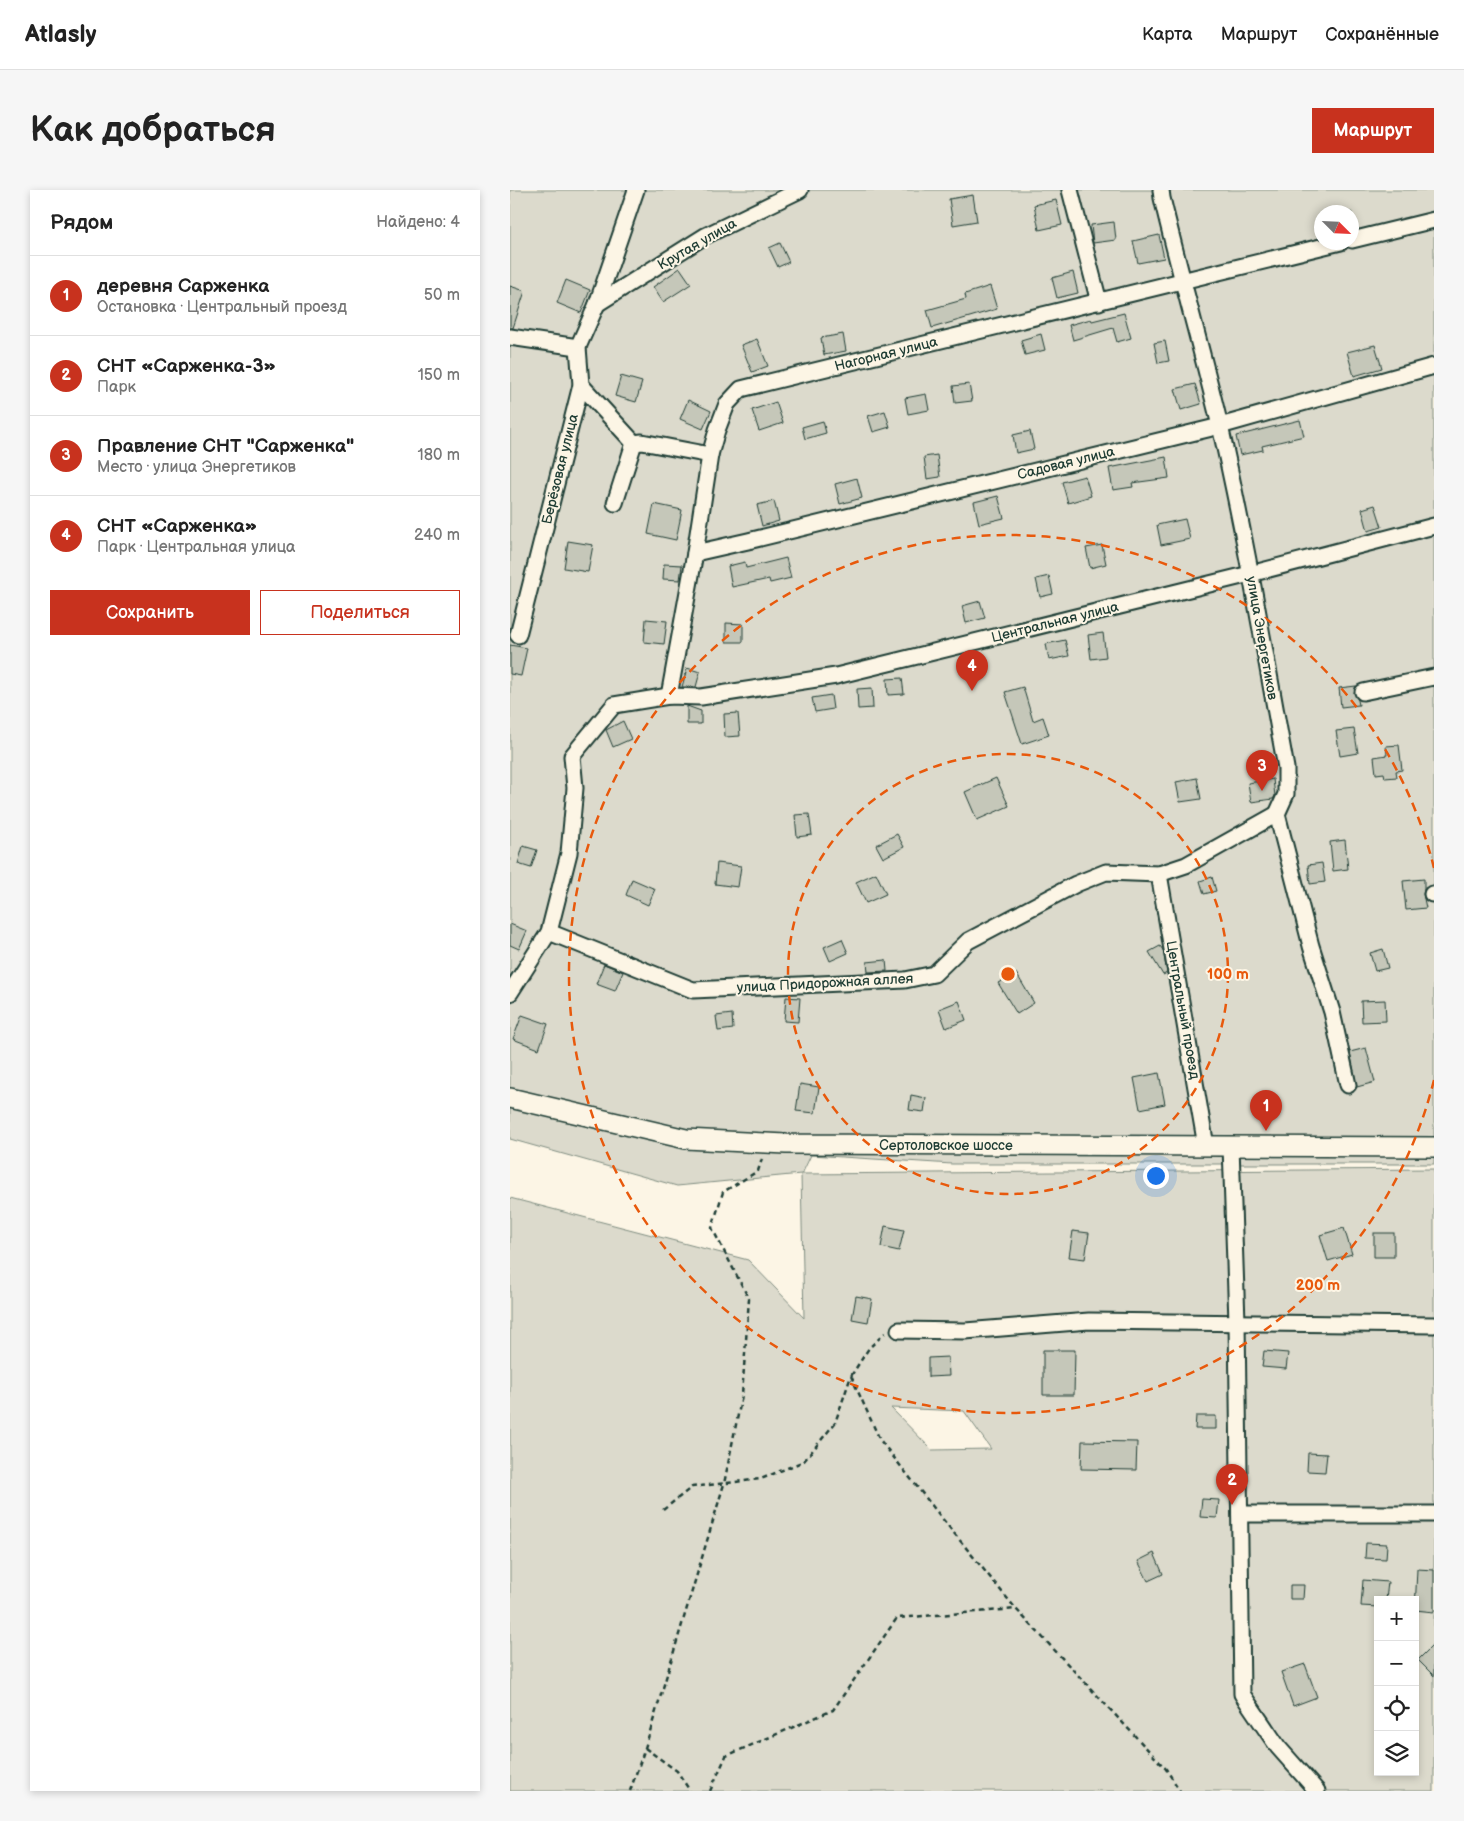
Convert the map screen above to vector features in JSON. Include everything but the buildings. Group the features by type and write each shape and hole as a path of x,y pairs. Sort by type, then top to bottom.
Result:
{"main road":[{"name":"Сертоловское шоссе","path":"510,1098 686,1139 767,1144 1434,1147"}],"street":[{"name":"Берёзовая улица","path":"518,635 580,385 578,347 597,304 636,190"},
{"name":"Крутая улица","path":"597,304 705,236 800,190"},
{"path":"1070,190 1099,302"},
{"name":"улица Энергетиков","path":"1162,190 1162,198 1182,281 1220,426 1286,768 1286,794 1277,814"},
{"path":"1359,238 1434,220"},
{"name":"Нагорная улица","path":"669,696 695,553 710,455 727,404 741,389 1314,249"},
{"path":"510,337 578,347"},
{"name":"Садовая улица","path":"695,553 748,542 1220,426 1434,366"},
{"path":"580,385 634,443"},
{"path":"634,443 642,442 710,455"},
{"path":"615,503 634,443"},
{"name":"Центральная улица","path":"549,932 569,853 575,788 572,756 614,705 669,696 701,696 836,676 1250,574 1434,526"},
{"path":"1363,692 1434,677"},
{"path":"1277,814 1311,946 1332,1012 1348,1084"},
{"name":"улица Придорожная аллея","path":"549,932 693,990 905,980 934,974 968,942 1076,884 1106,872 1159,874 1186,866 1277,814"},
{"name":"Центральный проезд","path":"1159,874 1206,1146"},
{"path":"510,993 549,932"},
{"path":"1232,1146 1237,1322 1242,1694 1278,1747 1317,1791"},
{"path":"899,1330 965,1331 1089,1321 1434,1325"},
{"path":"1240,1514 1434,1514"}],"path":[{"path":"630,1791 645,1748 724,1484 742,1395 749,1299 712,1228 723,1192 758,1171 767,1144"},
{"path":"663,1510 692,1487 761,1479 804,1461 835,1423 852,1376 869,1348 883,1334 899,1330"},
{"path":"852,1376 880,1440 1016,1609 1166,1769 1180,1791"},
{"path":"710,1791 726,1756 833,1710 897,1618 1016,1609"},
{"path":"645,1748 677,1771 690,1791"}],"shaded area":[{"path":"510,190 1434,190 1434,1164 952,1164 811,1155 802,1174 1434,1169 1434,1791 510,1791 510,1198 748,1260 804,1318 801,1174 677,1186 510,1139","holes":["891,1408 964,1411 991,1449 932,1450"]}],"place":[{"name":"СНТ «Сарженка»","path":"972,691"},
{"name":"Правление СНТ \"Сарженка\"","path":"1262,791"},
{"name":"деревня Сарженка","path":"1266,1131"},
{"name":"СНТ «Сарженка-3»","path":"1232,1505"}]}
